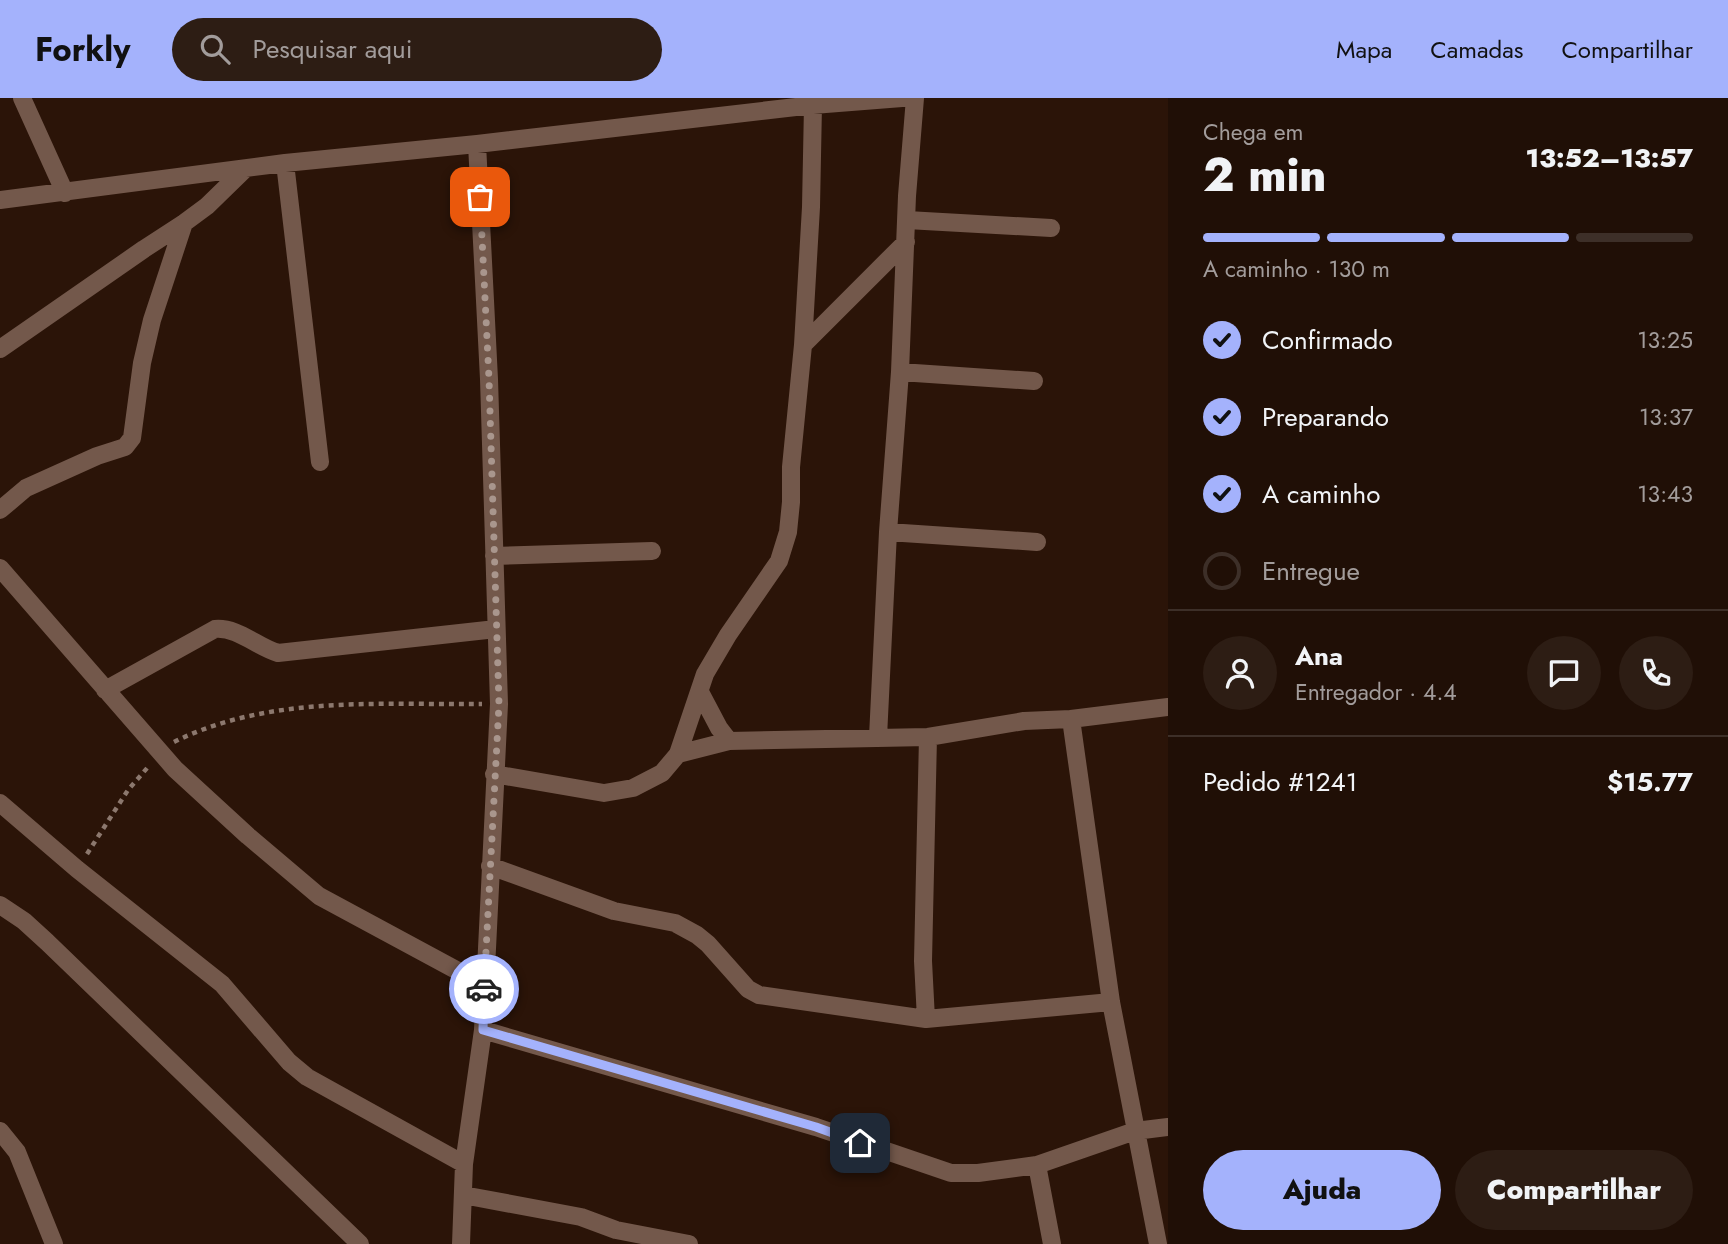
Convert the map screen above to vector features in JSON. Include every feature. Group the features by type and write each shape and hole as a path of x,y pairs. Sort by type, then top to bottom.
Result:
{"street":[{"path":"22,98 65,193"},
{"path":"0,200 285,163 813,105 902,98"},
{"path":"878,737 915,98"},
{"path":"495,774 604,793 633,789 662,773 678,754 705,674 779,561 788,532 791,467 803,345 811,208 813,105"},
{"path":"461,1244 464,1164 483,1030 499,704 489,379 477,144"},
{"path":"285,163 320,463"},
{"path":"0,349 184,223 207,206 245,169"},
{"path":"907,220 1051,228"},
{"path":"0,510 26,488 125,446 132,438 142,363 152,320 184,223"},
{"path":"803,345 905,242"},
{"path":"900,372 1034,381"},
{"path":"888,532 1037,541"},
{"path":"494,556 652,551"},
{"path":"0,568 160,752 248,836 319,896 484,985"},
{"path":"105,690 215,629 223,628 278,653 496,629"},
{"path":"700,692 729,741"},
{"path":"678,754 729,741 928,737 987,726 1168,708"},
{"path":"1071,719 1111,1002 1158,1244"},
{"path":"926,1019 923,950 928,737"},
{"path":"0,803 77,869 222,984 289,1062 307,1077 464,1164"},
{"path":"490,866 614,911 675,923 697,935 748,989 759,995 926,1019 1111,1002"},
{"path":"0,905 24,921 47,942 360,1244"},
{"path":"483,1030 816,1127 951,1173 978,1173 1037,1165 1135,1131 1168,1127"},
{"path":"0,1130 17,1152 54,1244"},
{"path":"1037,1165 1052,1244"},
{"path":"463,1195 581,1217 616,1237 689,1244"}],"path":[{"path":"77,869 128,790 160,752 199,730 232,719 286,710 378,704 499,704"}],"way so far":[{"path":"480,197 489,379 499,704 484,989"}],"route":[{"path":"484,989 483,1030 816,1127 860,1143"}]}
